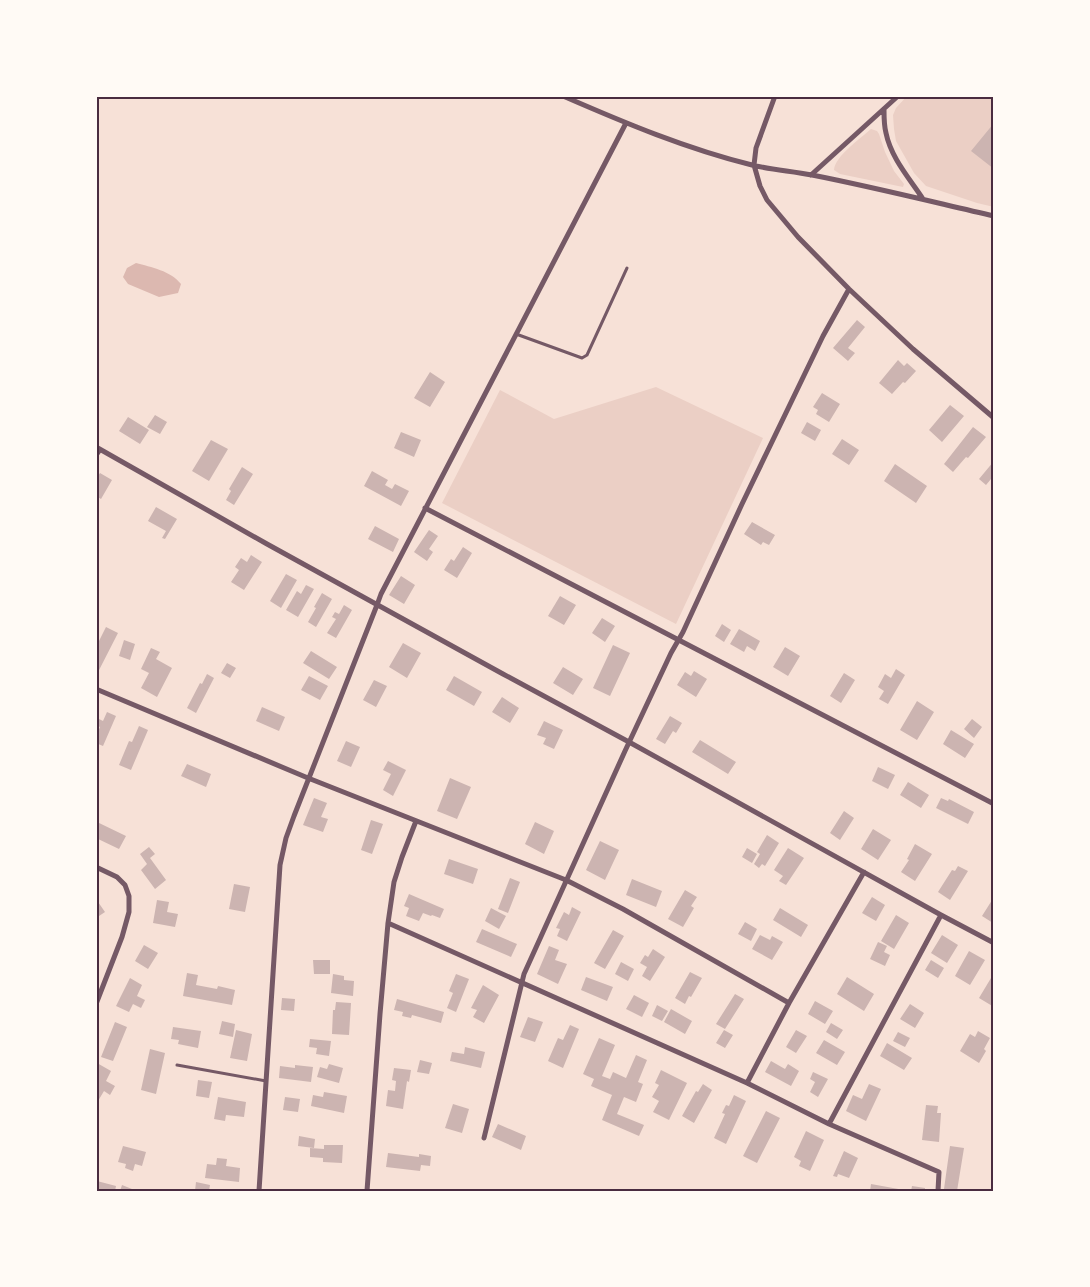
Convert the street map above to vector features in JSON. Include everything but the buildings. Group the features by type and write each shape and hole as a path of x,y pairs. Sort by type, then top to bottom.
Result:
{"street":[{"path":"563,96 626,123 706,152 754,165 924,199 994,216"},
{"path":"775,96 756,148 754,165 760,186 767,200 798,237 849,289 913,349 994,418"},
{"path":"811,175 898,96"},
{"path":"884,110 886,134 892,149 900,165 924,199"},
{"path":"259,1191 280,865 286,838 381,594 626,123"},
{"path":"484,1138 524,974 629,742 738,512 822,336 849,289"},
{"path":"98,449 377,605 994,943"},
{"path":"425,508 994,804"},
{"path":"96,689 308,778 566,880 624,909 788,1003"},
{"path":"367,1191 388,923 394,882 416,821"},
{"path":"96,867 117,877 125,885 129,896 130,912 97,1002"},
{"path":"747,1083 788,1003 864,872"},
{"path":"829,1124 941,915"},
{"path":"388,923 747,1083 829,1124 939,1172 938,1191"}],"lane":[{"path":"515,334 582,358 587,355 628,268"},
{"path":"96,457 98,449"},
{"path":"177,1065 267,1081"}],"shaded area":[{"path":"907,96 994,96 994,207 926,186 914,173 896,141 894,129 893,115 896,108"},
{"path":"871,129 879,134 894,171 904,184 903,187 840,174 834,170 835,165 844,153"},
{"path":"136,263 160,270 172,276 181,284 178,293 159,297 128,284 123,277 127,268"},
{"path":"656,387 763,438 676,624 442,503 500,390 554,419"}]}
